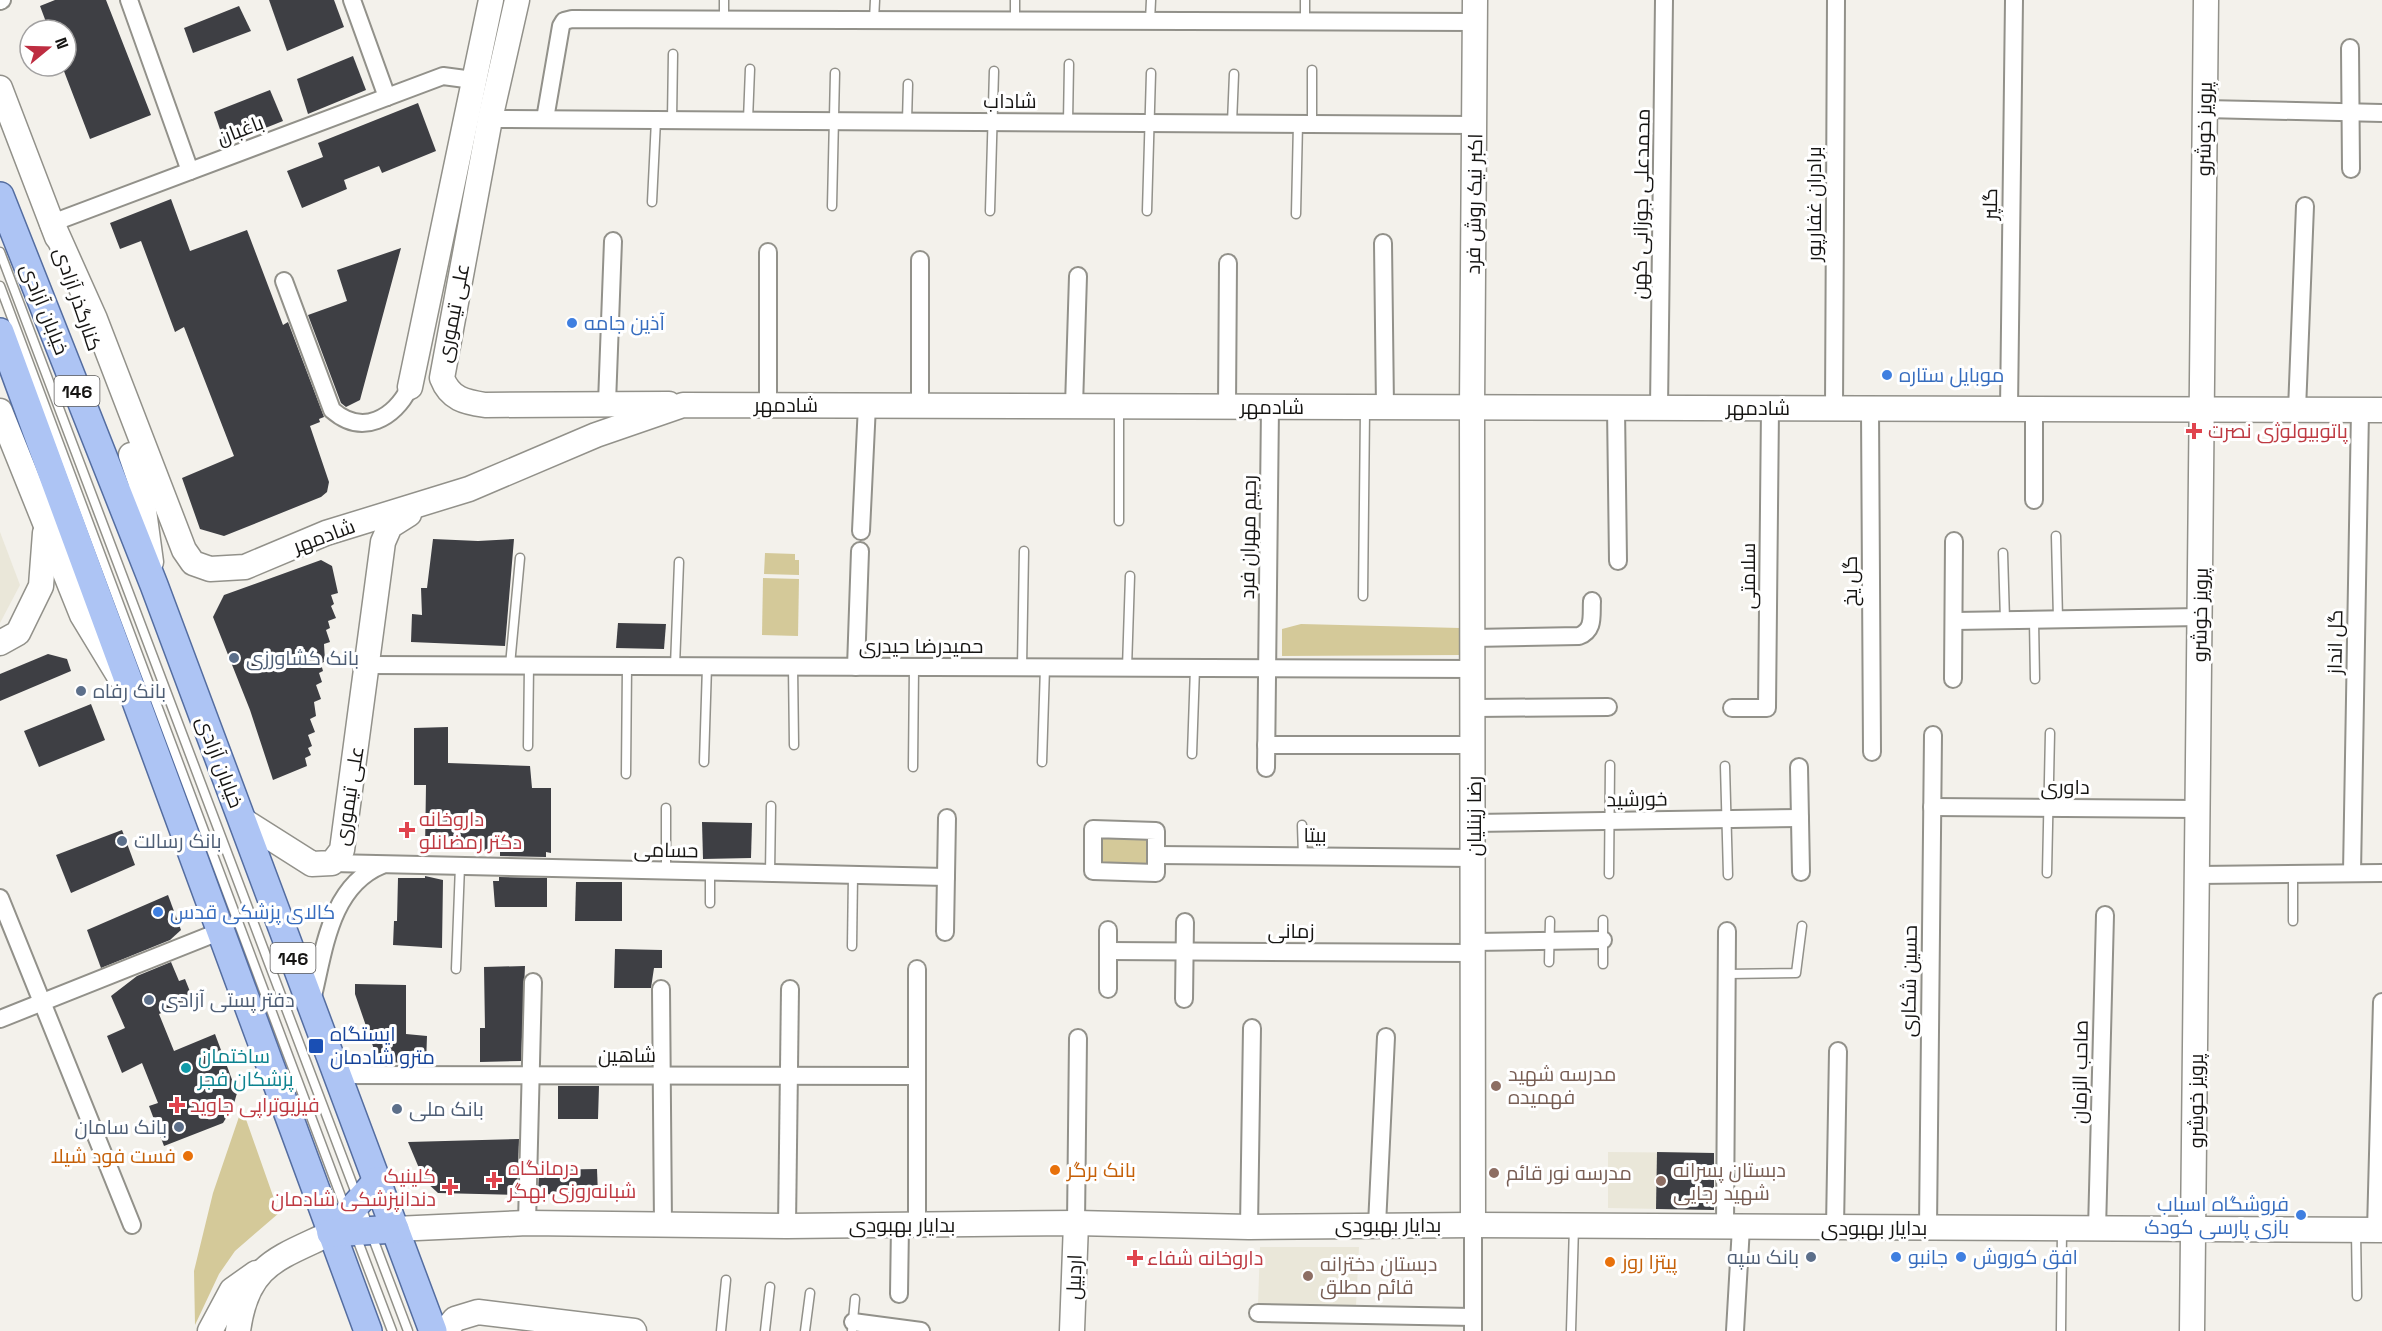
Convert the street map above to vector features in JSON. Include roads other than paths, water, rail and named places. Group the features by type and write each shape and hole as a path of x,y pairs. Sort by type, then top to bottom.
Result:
{"main road":[{"name":"علی تیموری","path":"410,387 491,0"},
{"name":"علی تیموری","path":"517,0 490,119 441,370 445,386 457,398 485,405 525,407 607,403 683,405"},
{"name":"پرویز خوشرو","path":"2192,1331 2195,1230 2206,0"},
{"name":"اکبر نیک روش فرد","path":"1472,407 1475,11"},
{"name":"کنارگذر آزادی","path":"0,88 52,223 140,481 154,585"},
{"path":"466,113 490,119"},
{"name":"خیابان آزادی","path":"0,196 154,585 377,1181 360,1223 368,1331"},
{"name":"کنارگذر آزادی","path":"52,223 95,319 175,528 193,562"},
{"name":"خیابان آزادی","path":"0,332 221,931 360,1223 433,1331"},
{"name":"شادمهر","path":"193,562 210,569 245,567 326,533 429,502 523,467 596,435 683,405 2371,411"},
{"name":"رضا زینلیان","path":"1472,407 1473,1225"},
{"path":"0,411 82,615 144,719"},
{"name":"علی تیموری","path":"241,819 312,864 332,863 342,850 386,531 396,520 429,502"},
{"path":"0,643 18,633 41,586 45,527"},
{"path":"210,1331 232,1290 271,1262 360,1223 377,1181"},
{"name":"بدایار بهبودی","path":"360,1223 787,1226 1076,1223 1249,1227 1473,1225 2372,1230"},
{"name":"اردبیل","path":"1072,1331 1076,1223"},
{"path":"238,1331 245,1301 260,1271"},
{"path":"445,1331 456,1319 478,1312 634,1331"}],"street":[{"path":"129,0 190,171"},
{"path":"352,0 387,97"},
{"name":"محمدعلی جوزانی کهن","path":"1659,408 1664,0"},
{"name":"برادران غفارپور","path":"1834,409 1836,0"},
{"name":"گلپر","path":"2009,409 2014,0"},
{"path":"545,119 561,26 564,21 572,19 1305,22 1475,11"},
{"path":"2350,48 2351,169"},
{"name":"باغبان","path":"52,223 443,76 473,80"},
{"path":"2205,109 2382,112"},
{"name":"شاداب","path":"490,119 1474,124"},
{"path":"2297,410 2305,206"},
{"path":"607,403 613,241"},
{"path":"1375,407 1383,243"},
{"path":"768,252 768,405"},
{"path":"920,260 920,405"},
{"path":"1227,406 1228,263"},
{"path":"1074,406 1078,276"},
{"path":"284,280 332,410 338,415 356,421 374,421 397,409 410,387"},
{"path":"861,531 867,405"},
{"name":"رحیم مهران فرد","path":"1266,768 1270,407"},
{"path":"1616,408 1618,561"},
{"name":"سلامتی","path":"1732,708 1767,708 1770,408"},
{"name":"گل یخ","path":"1870,409 1872,752"},
{"path":"2034,409 2034,500"},
{"name":"گل انداز","path":"2352,873 2371,411"},
{"path":"1953,679 1954,541"},
{"path":"856,667 860,551"},
{"path":"1473,638 1586,634 1591,626 1592,601"},
{"path":"1954,621 2200,618"},
{"name":"حمیدرضا حیدری","path":"369,665 1474,669"},
{"path":"1474,708 1608,707"},
{"name":"حسین شکاری","path":"1928,1228 1933,735"},
{"path":"1266,745 1474,745"},
{"path":"1799,767 1801,872"},
{"name":"داوری","path":"1932,807 2198,809"},
{"path":"945,932 947,818"},
{"name":"خورشید","path":"1474,823 1800,818"},
{"path":"1093,829 1156,831 1156,855 1156,873 1093,871 1093,829"},
{"name":"بیتا","path":"1156,855 1473,858"},
{"name":"حسامی","path":"332,863 946,877"},
{"path":"311,1005 332,924 342,900 359,879 384,864"},
{"path":"2198,875 2382,873"},
{"path":"0,898 132,1225"},
{"name":"صاحب الزمان","path":"2097,1230 2105,915"},
{"path":"1184,999 1185,922"},
{"path":"1108,930 1108,989"},
{"path":"0,1019 221,931"},
{"path":"1727,931 1736,1331"},
{"name":"زمانی","path":"1108,951 1473,948 1549,941 1603,940"},
{"path":"900,1294 908,1225 917,1076 917,969"},
{"path":"527,1223 533,982"},
{"path":"661,989 663,1225"},
{"path":"787,1226 790,989"},
{"path":"2372,1230 2382,1002"},
{"path":"1249,1227 1252,1028"},
{"path":"1377,1226 1386,1037"},
{"path":"1076,1223 1078,1038"},
{"path":"1835,1227 1838,1052"},
{"name":"شاهین","path":"338,1075 917,1076"},
{"path":"1258,1313 1473,1324 1473,1225"},
{"path":"853,1326 921,1331"}],"lane":[{"path":"724,0 724,20"},
{"path":"874,21 875,0"},
{"path":"1015,0 1015,21"},
{"path":"1150,0 1150,21"},
{"path":"1305,0 1305,22"},
{"path":"652,202 673,54"},
{"path":"1068,122 1069,64"},
{"path":"748,120 750,69"},
{"path":"1296,213 1312,70"},
{"path":"990,211 994,71"},
{"path":"832,206 835,73"},
{"path":"1147,211 1151,73"},
{"path":"1232,123 1234,74"},
{"path":"907,121 908,84"},
{"path":"0,252 360,1223 392,1331"},
{"path":"0,286 360,1223 408,1331"},
{"path":"1119,406 1119,521"},
{"path":"1363,596 1375,407"},
{"path":"2056,536 2058,619"},
{"path":"1022,667 1024,551"},
{"path":"2003,553 2005,620"},
{"path":"510,665 520,558"},
{"path":"675,666 679,562"},
{"path":"1126,668 1130,576"},
{"path":"2034,620 2035,679"},
{"path":"528,746 529,665"},
{"path":"626,774 627,666"},
{"path":"704,762 707,666"},
{"path":"793,666 794,745"},
{"path":"913,766 914,667"},
{"path":"1042,762 1045,668"},
{"path":"1192,754 1195,668"},
{"path":"2047,873 2050,734"},
{"path":"1609,874 1610,765"},
{"path":"1725,766 1728,875"},
{"path":"770,873 771,806"},
{"path":"666,808 666,871"},
{"path":"1302,825 1303,856"},
{"path":"456,969 460,866"},
{"path":"710,872 710,903"},
{"path":"2292,921 2293,874"},
{"path":"852,946 853,875"},
{"path":"1603,920 1604,964"},
{"path":"1549,962 1550,921"},
{"path":"1727,974 1796,974 1802,926"},
{"path":"1571,1331 1574,1226"},
{"path":"2061,1331 2062,1229"},
{"path":"2357,1296 2372,1230"},
{"path":"721,1331 726,1281"},
{"path":"765,1331 770,1287"},
{"path":"805,1331 810,1293"},
{"path":"853,1326 855,1299"}],"place":[{"name":"آذین جامه","path":"572,323"},
{"name":"موبایل ستاره","path":"1887,375"},
{"name":"پاتوبیولوژی نصرت","path":"2194,431"},
{"name":"بانک کشاورزی","path":"234,658"},
{"name":"بانک رفاه","path":"81,691"},
{"name":"داروخانه دکتر رمضانلو","path":"407,830"},
{"name":"بانک رسالت","path":"122,841"},
{"name":"کالای پزشکی قدس","path":"158,912"},
{"name":"دفتر پستی آزادی","path":"149,1000"},
{"name":"ایستگاه مترو شادمان","path":"316,1046"},
{"name":"ساختمان پزشکان فجر","path":"186,1068"},
{"name":"مدرسه شهید فهمیده","path":"1496,1086"},
{"name":"فیزیوتراپی جاوید","path":"177,1105"},
{"name":"بانک ملی","path":"397,1109"},
{"name":"بانک سامان","path":"179,1127"},
{"name":"فست فود شیلا","path":"188,1156"},
{"name":"بانک برگر","path":"1055,1170"},
{"name":"مدرسه نور قائم","path":"1494,1173"},
{"name":"درمانگاه شبانه‌روزی بهگر","path":"494,1180"},
{"name":"دبستان پسرانه شهید رجایی","path":"1661,1181"},
{"name":"کلینیک دندانپزشکی شادمان","path":"450,1187"},
{"name":"فروشگاه اسباب بازی پارسی کودک","path":"2301,1215"},
{"name":"بانک سپه","path":"1811,1257"},
{"name":"جانبو","path":"1896,1257"},
{"name":"افق کوروش","path":"1961,1257"},
{"name":"داروخانه شفاء","path":"1135,1258"},
{"name":"پیتزا روز","path":"1610,1262"},
{"name":"دبستان دخترانه قائم مطلق","path":"1308,1276"}]}
